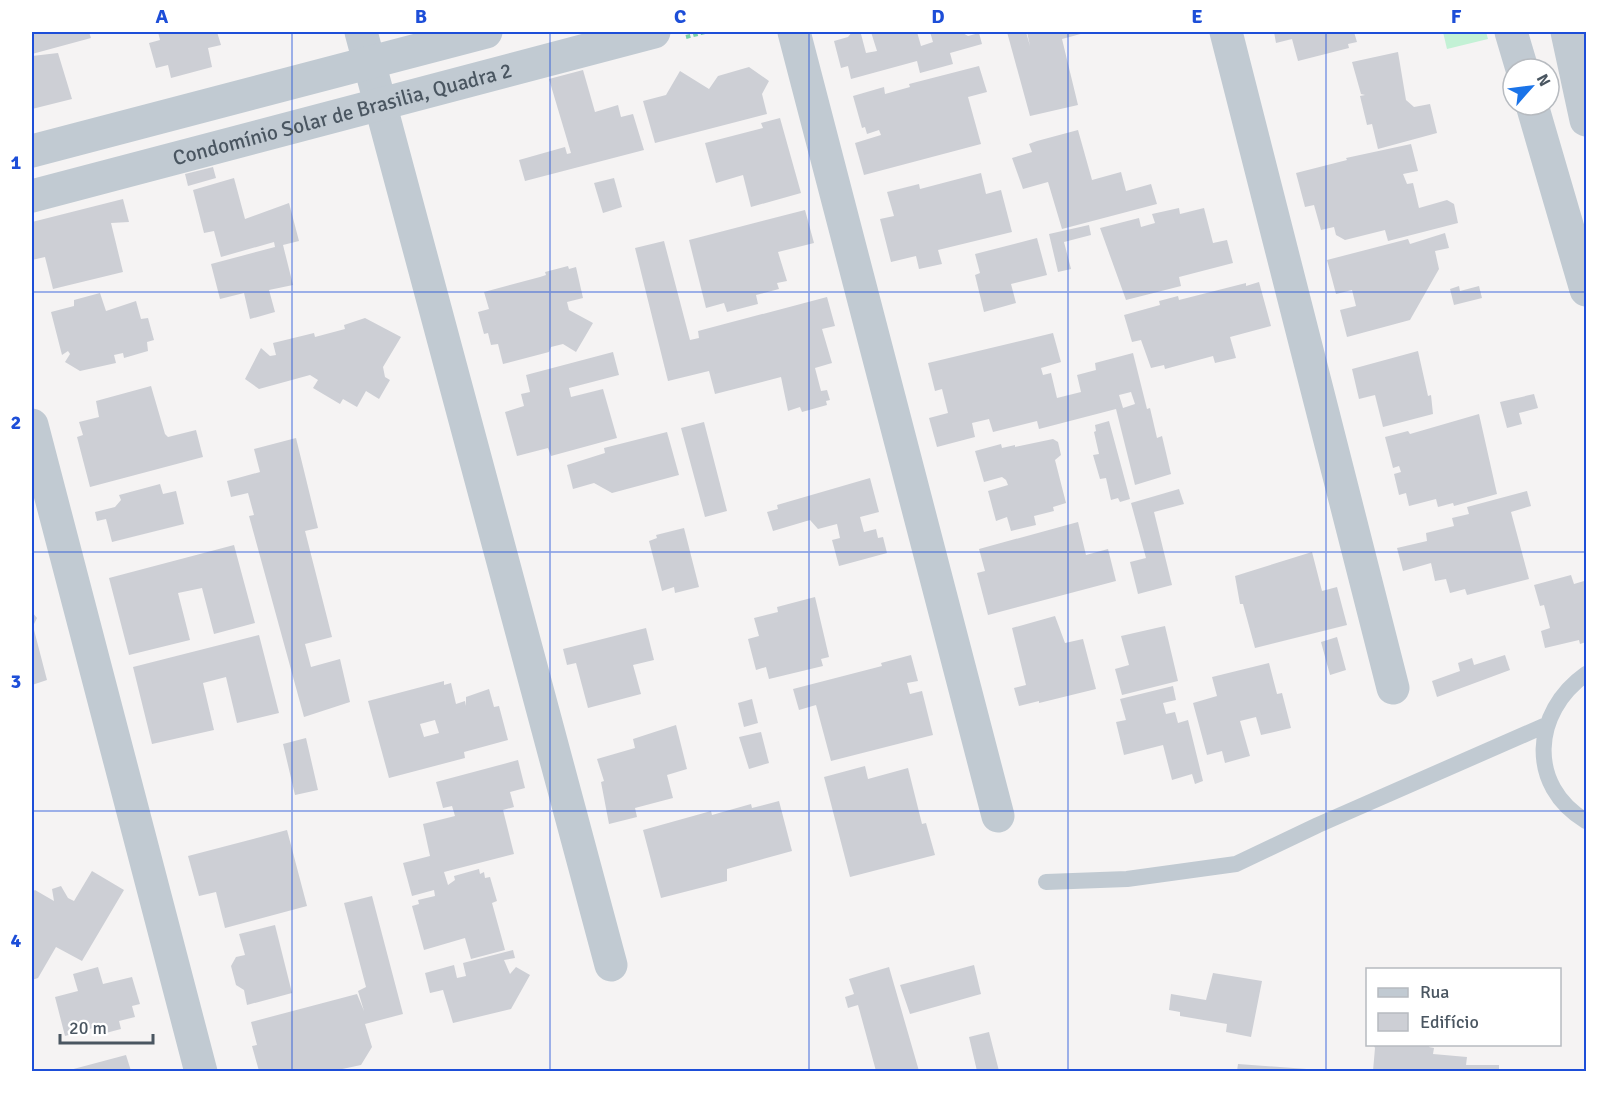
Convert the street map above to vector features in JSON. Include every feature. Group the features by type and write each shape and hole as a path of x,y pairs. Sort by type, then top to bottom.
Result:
{"street":[{"name":"Condomínio Solar de Brasilia, Quadra 2","path":"32,151 365,47 486,32"},
{"name":"Condomínio Solar de Brasilia, Quadra 2","path":"32,196 654,32"},
{"path":"794,32 998,816"},
{"path":"1226,32 1393,688"},
{"path":"1511,32 1518,57"},
{"path":"1567,32 1586,118"},
{"path":"365,47 611,966"},
{"path":"1536,117 1587,290"},
{"path":"32,425 201,1071"}],"lane":[{"path":"1587,674 1570,685 1554,704 1546,725 1544,743 1547,771 1556,795 1568,810 1587,821"},
{"path":"1046,882 1127,879 1236,864 1318,825 1546,725"}],"green space":[{"path":"1443,32 1486,32 1488,39 1447,49"}],"building":[{"path":"32,32 89,32 91,38 32,54"},
{"path":"158,32 217,32 221,45 208,48 212,67 171,78 168,65 156,68 149,43 160,40"},
{"path":"852,32 869,32 861,34 866,53 877,51 871,32 917,32 921,46 933,42 930,32 961,32 968,36 979,33 982,44 950,53 953,64 920,73 917,61 851,79 848,66 841,68 834,41 848,37"},
{"path":"1007,32 1026,32 1030,46 1027,32 1088,32 1062,39 1078,105 1030,116"},
{"path":"1274,32 1354,32 1357,42 1348,44 1349,48 1298,61 1292,39 1276,43"},
{"path":"1398,52 1406,100 1414,107 1430,104 1437,133 1378,149 1372,124 1367,125 1360,96 1365,95 1361,94 1352,62"},
{"path":"58,53 72,99 32,109 32,56"},
{"path":"979,66 987,92 968,97 981,144 864,175 855,143 881,135 879,130 867,134 865,127 862,128 853,96 884,87 885,94 910,87 909,84"},
{"path":"749,67 769,81 762,94 767,114 655,143 643,101 666,95 680,71 709,89 718,76"},
{"path":"583,70 595,112 618,105 621,117 633,114 644,150 525,181 519,160 565,147 567,154 571,153 549,79"},
{"path":"780,118 801,193 751,207 743,175 716,183 705,143 763,128 761,123"},
{"path":"1078,130 1092,180 1121,172 1126,191 1151,184 1157,204 1062,229 1048,182 1023,189 1012,158 1032,152 1029,144"},
{"path":"1411,144 1418,171 1403,174 1407,184 1413,183 1419,208 1447,200 1454,204 1458,223 1388,241 1385,230 1345,240 1336,235 1334,227 1321,230 1314,205 1305,207 1296,173 1347,160 1346,158"},
{"path":"213,167 216,178 188,186 185,174"},
{"path":"981,173 986,194 1001,190 1012,232 938,250 942,264 919,269 916,256 891,262 880,219 894,216 887,192 919,184 920,189"},
{"path":"234,178 245,219 289,203 299,241 283,245 293,285 269,290 275,312 250,319 244,293 220,299 211,264 275,247 274,242 221,257 214,231 204,233 193,190"},
{"path":"614,178 622,207 603,213 594,183"},
{"path":"123,199 129,222 111,223 123,272 53,289 45,257 32,260 32,222"},
{"path":"1179,208 1180,214 1204,208 1213,243 1227,240 1233,263 1179,277 1181,286 1126,300 1100,228 1139,218 1141,227 1155,223 1152,214"},
{"path":"805,210 814,243 778,252 787,281 777,283 779,289 756,295 758,304 727,312 724,303 706,308 689,240"},
{"path":"1089,225 1091,235 1064,242 1071,269 1058,272 1049,234"},
{"path":"1445,233 1449,248 1435,251 1439,269 1410,320 1347,337 1340,310 1356,306 1352,290 1336,294 1327,260 1408,239 1410,244"},
{"path":"1037,238 1047,275 1011,284 1016,303 984,312 975,275 980,273 975,254"},
{"path":"664,241 690,340 699,338 698,331 827,297 835,326 822,329 832,363 815,368 821,391 827,390 830,400 826,401 827,405 802,412 800,407 788,411 781,377 715,394 709,371 668,381 635,248"},
{"path":"568,266 569,269 576,267 583,298 567,302 569,310 593,323 576,352 563,344 551,347 549,352 503,364 498,344 491,345 488,333 484,334 478,312 489,309 484,292 540,277 546,275 545,272"},
{"path":"1259,282 1271,326 1230,337 1236,358 1215,363 1213,356 1165,369 1164,365 1151,368 1141,340 1132,342 1124,315 1160,305 1159,301 1178,296 1179,300 1246,283 1246,286"},
{"path":"1459,286 1460,291 1479,286 1482,298 1454,305 1450,289"},
{"path":"100,293 106,311 136,301 141,319 148,318 154,340 147,342 148,351 124,358 123,353 114,355 116,363 80,371 65,362 70,354 68,351 62,355 51,312 74,306 74,300"},
{"path":"365,318 401,337 383,367 385,377 390,380 379,399 366,391 357,407 343,399 340,404 313,388 318,380 310,375 259,389 245,379 261,348 270,356 276,355 273,343 314,333 315,337 345,329 344,325"},
{"path":"1053,333 1061,362 1041,368 1043,375 1051,373 1057,398 1081,392 1077,375 1096,370 1095,363 1133,353 1147,409 1150,408 1157,438 1162,436 1171,474 1135,485 1116,409 1039,429 1037,421 993,432 989,419 972,423 975,437 937,447 929,418 948,413 942,389 935,391 928,363","holes":["1131,392 1135,404 1123,408 1119,395"]},
{"path":"1418,351 1428,396 1431,395 1433,414 1383,427 1375,395 1359,399 1352,369"},
{"path":"613,352 619,375 569,388 571,397 603,389 617,438 551,456 548,448 517,456 505,412 524,406 521,394 530,392 526,375"},
{"path":"151,386 165,434 168,437 196,430 203,457 90,487 77,437 83,435 79,422 99,417 96,401"},
{"path":"1534,394 1538,408 1519,413 1522,424 1507,428 1500,402"},
{"path":"1479,414 1497,494 1454,506 1453,503 1438,507 1436,499 1409,506 1406,493 1399,495 1394,474 1401,472 1399,466 1393,468 1385,437 1408,431 1410,434"},
{"path":"1109,421 1130,499 1120,502 1118,498 1111,500 1106,478 1100,479 1093,455 1099,454 1094,432 1096,431 1095,425"},
{"path":"704,422 727,511 705,517 681,428"},
{"path":"667,432 679,475 612,493 594,483 573,489 567,465 605,453 604,448"},
{"path":"296,438 318,528 305,531 332,637 305,644 311,667 340,659 350,702 304,717 249,516 254,515 248,493 231,497 227,481 260,472 254,449"},
{"path":"1053,439 1058,442 1061,455 1055,460 1066,503 1053,507 1054,511 1034,516 1036,525 1011,531 1007,517 996,521 988,491 1008,485 1006,480 1002,477 984,482 975,451 1001,444 1002,448 1015,445 1015,447"},
{"path":"870,478 879,512 860,517 864,532 876,529 878,538 883,537 887,553 839,566 832,540 840,538 837,524 818,529 810,520 773,531 767,512 778,509 777,505"},
{"path":"160,484 163,494 176,491 184,524 112,542 106,519 97,521 95,512 115,507 121,500 119,495"},
{"path":"1179,489 1184,504 1154,512 1172,585 1138,594 1130,562 1146,558 1131,503"},
{"path":"1527,491 1531,506 1511,512 1529,579 1467,595 1465,589 1450,593 1446,579 1435,581 1431,563 1403,571 1397,548 1427,541 1426,533 1454,526 1452,518 1469,514 1467,507"},
{"path":"1078,522 1086,555 1108,549 1116,581 988,615 977,573 985,571 979,549"},
{"path":"684,528 699,587 675,593 674,587 662,591 649,541 657,538 656,535"},
{"path":"234,545 255,623 214,634 202,588 178,593 190,640 129,655 109,578"},
{"path":"1312,552 1322,591 1337,587 1347,625 1255,648 1243,604 1240,604 1235,576"},
{"path":"1571,575 1574,584 1584,581 1586,642 1580,644 1579,640 1545,648 1541,631 1550,628 1544,605 1540,606 1534,585"},
{"path":"815,597 829,657 821,659 823,666 769,679 766,667 756,670 748,639 759,636 754,618 778,612 777,607"},
{"path":"32,612 37,618 33,626 47,680 32,685"},
{"path":"1055,616 1065,643 1083,639 1096,689 1019,706 1014,688 1026,685 1012,628"},
{"path":"1165,626 1178,681 1122,695 1115,669 1129,665 1121,636"},
{"path":"646,628 654,660 633,665 641,694 588,708 576,663 567,665 563,649"},
{"path":"259,635 279,713 237,723 226,677 203,683 214,730 152,744 133,667"},
{"path":"1337,637 1346,670 1330,675 1321,642"},
{"path":"911,655 918,681 907,683 910,694 922,691 933,735 831,761 816,705 799,710 793,689 882,666 881,663"},
{"path":"1505,655 1510,670 1437,697 1432,681 1460,671 1458,663 1472,658 1474,665"},
{"path":"1269,663 1277,694 1282,693 1291,728 1261,735 1256,717 1240,721 1250,756 1225,763 1222,751 1207,755 1193,703 1217,696 1212,677"},
{"path":"444,681 444,685 451,683 456,704 465,701 466,706 466,697 489,689 494,707 499,706 508,740 464,752 465,758 389,778 368,701","holes":["435,720 439,733 424,737 420,724"]},
{"path":"1173,686 1176,700 1163,703 1166,714 1175,712 1178,723 1188,720 1203,781 1195,784 1192,774 1172,780 1163,745 1124,755 1116,722 1126,720 1120,699"},
{"path":"752,699 758,723 744,727 738,703"},
{"path":"676,725 687,769 667,775 673,798 635,808 637,817 609,824 601,782 604,781 597,759 635,748 633,739"},
{"path":"761,732 769,763 749,769 739,737"},
{"path":"306,738 318,790 295,795 283,744"},
{"path":"518,760 525,788 510,792 514,807 503,810 514,854 444,872 448,885 455,880 454,876 479,869 480,874 484,872 485,878 490,877 497,901 492,903 505,950 471,959 465,938 424,950 412,906 419,904 418,900 435,896 434,890 412,896 403,863 430,856 423,824 455,816 452,806 443,808 436,782"},
{"path":"865,766 868,779 908,768 922,824 926,823 935,855 850,877 824,777"},
{"path":"779,801 792,851 727,869 727,881 661,898 643,830 711,811 712,815 751,804 752,808"},
{"path":"287,830 307,906 225,928 216,892 199,896 188,856"},
{"path":"92,871 124,890 82,961 56,947 38,978 32,980 32,892 35,890 54,901 52,889 61,886 68,898 74,901"},
{"path":"372,896 403,1014 365,1024 372,1047 361,1065 333,1071 259,1071 252,1046 257,1045 251,1022 357,994 364,1011 358,991 366,987 344,903"},
{"path":"275,925 292,993 247,1005 244,990 236,985 231,966 236,957 245,955 239,934"},
{"path":"513,950 515,958 504,960 510,974 516,967 530,975 511,1009 453,1023 443,990 430,993 425,973 454,965 457,978 466,976 463,963"},
{"path":"974,965 981,994 910,1014 900,985"},
{"path":"98,967 103,984 132,977 140,1004 132,1006 135,1017 119,1021 121,1029 102,1034 100,1026 65,1036 55,997 78,991 73,974"},
{"path":"889,967 919,1071 876,1071 858,1005 848,1008 845,997 854,994 849,979"},
{"path":"1213,973 1262,981 1251,1037 1226,1032 1227,1024 1180,1016 1180,1012 1169,1010 1171,994 1206,1000"},
{"path":"989,1032 999,1071 977,1071 969,1037"},
{"path":"1374,1046 1429,1046 1434,1048 1433,1054 1467,1057 1466,1065 1499,1065 1499,1071 1373,1071"},
{"path":"126,1055 131,1071 66,1071"},
{"path":"1238,1064 1320,1070 1320,1071 1237,1071"}]}
